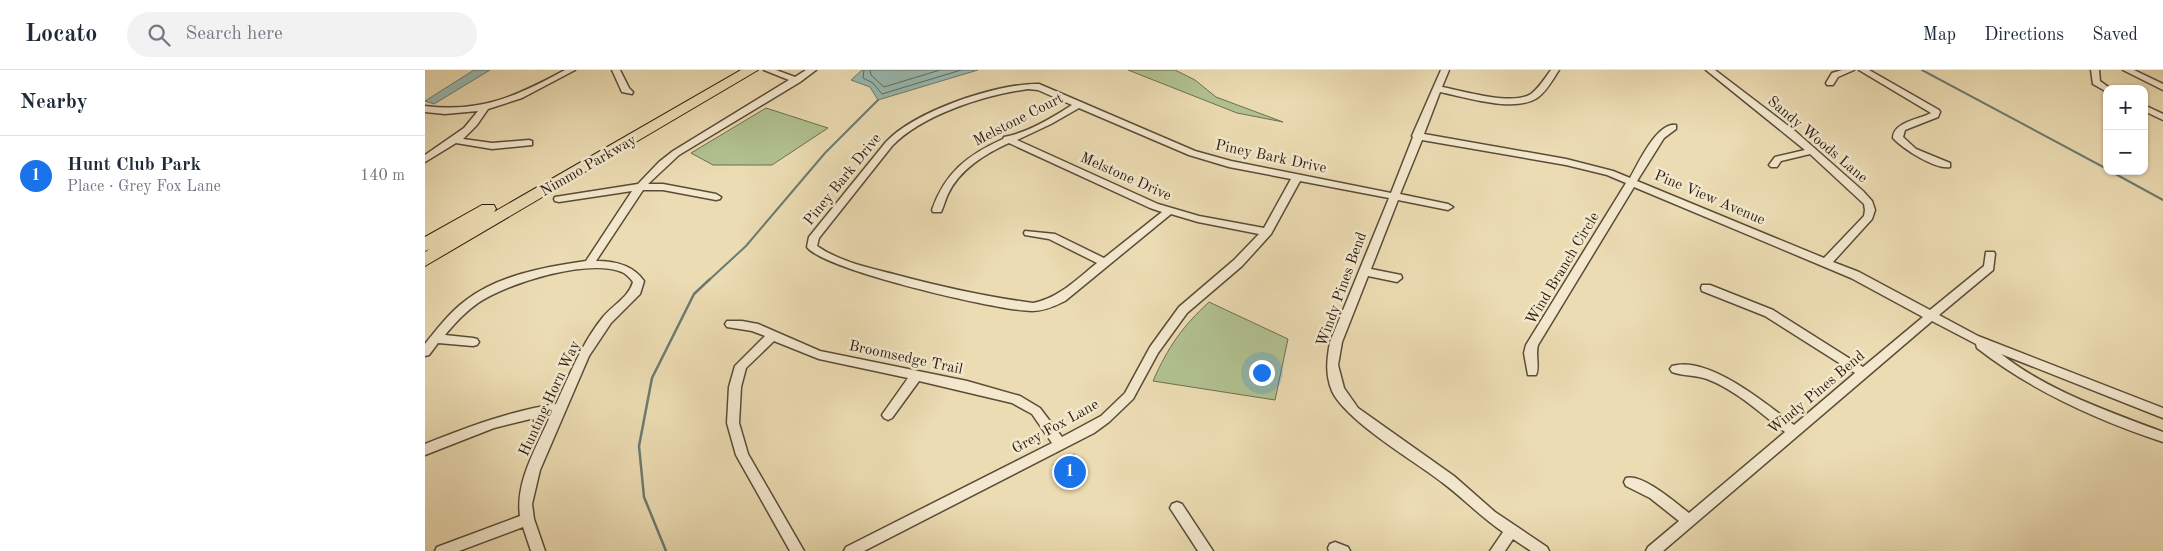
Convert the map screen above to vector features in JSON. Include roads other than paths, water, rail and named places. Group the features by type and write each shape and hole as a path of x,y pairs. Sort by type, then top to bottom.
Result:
{"highway":[{"name":"Nimmo Parkway","path":"425,244 732,70"},
{"name":"Nimmo Parkway","path":"425,260 751,70"}],"street":[{"path":"425,109 459,112 485,107 525,95 571,70"},
{"path":"616,70 625,90 629,92"},
{"path":"768,70 797,80"},
{"path":"589,264 640,186 656,168 676,153 813,70"},
{"name":"Windy Pines Bend","path":"1445,70 1363,271 1333,354 1332,365 1341,395 1364,420 1449,480 1479,508 1542,551"},
{"path":"1436,89 1506,100 1522,100 1536,94 1555,70"},
{"name":"Sandy Woods Lane","path":"1710,70 1812,151 1866,199 1871,209 1868,217 1825,263"},
{"path":"1830,83 1835,75 1850,70"},
{"path":"1863,70 1933,110 1936,114 1899,130 1897,134 1901,142 1922,155 1947,165"},
{"path":"2095,70 2096,82 2103,87"},
{"path":"2127,70 2163,87"},
{"name":"Piney Bark Drive","path":"1169,211 1057,301 1033,307 875,274 817,254 812,246 814,237 889,144 903,131 921,120 991,95 1026,86 1039,87 1191,153 1229,164 1448,207"},
{"name":"Melstone Court","path":"937,210 947,186 962,168 985,150 1045,124 1079,104"},
{"path":"425,159 454,140 475,122 485,107"},
{"path":"2148,110 2163,117"},
{"name":"Wind Branch Circle","path":"1532,372 1529,353 1532,345 1660,136 1673,127"},
{"name":"Pine View Avenue","path":"1417,136 1566,162 1610,173 1875,285 1974,339 2163,413"},
{"name":"Melstone Drive","path":"1007,139 1169,211 1225,225 1267,232"},
{"path":"454,140 492,146 529,143"},
{"path":"1774,165 1778,159 1812,151"},
{"name":"Grey Fox Lane","path":"851,551 1090,429 1118,408 1135,388 1154,350 1183,310 1238,263 1267,232 1297,178"},
{"path":"559,199 640,186 663,187 716,197"},
{"path":"1029,233 1051,236 1105,263"},
{"name":"Windy Pines Bend","path":"1653,551 1933,317 1989,267 1990,254"},
{"name":"Hunting Horn Way","path":"425,352 464,308 489,290 507,283 553,270 589,264 625,269 636,276 639,286 597,333 570,383 527,491 527,519 538,551"},
{"path":"1363,271 1397,278"},
{"path":"1707,288 1769,313 1865,373"},
{"name":"Broomsedge Trail","path":"731,324 754,327 819,355 1016,399 1036,412 1060,444"},
{"path":"772,336 741,366 735,387 733,423 742,455 797,551"},
{"path":"436,339 473,342"},
{"name":"Pine View Avenue","path":"1974,339 2001,360 2064,396 2163,437"},
{"path":"1676,369 1705,373 1728,383 1794,432"},
{"path":"888,415 916,376"},
{"path":"425,450 495,422 534,411 561,408"},
{"path":"1631,482 1655,494 1689,521"},
{"path":"1177,508 1206,551"},
{"path":"442,551 527,519"},
{"path":"1497,551 1512,530"}],"water":[{"path":"474,70 490,70 434,104 425,101"},
{"path":"862,70 978,70 878,100 870,87 851,80"}],"waterway":[{"path":"1922,70 2103,167"},
{"path":"708,281 746,246 825,153 878,100"},
{"path":"2117,175 2163,200"},
{"path":"666,551 644,497 639,446 652,378 694,294 710,279"}],"place":[{"name":"Hunt Club Park","path":"1070,472"}]}
